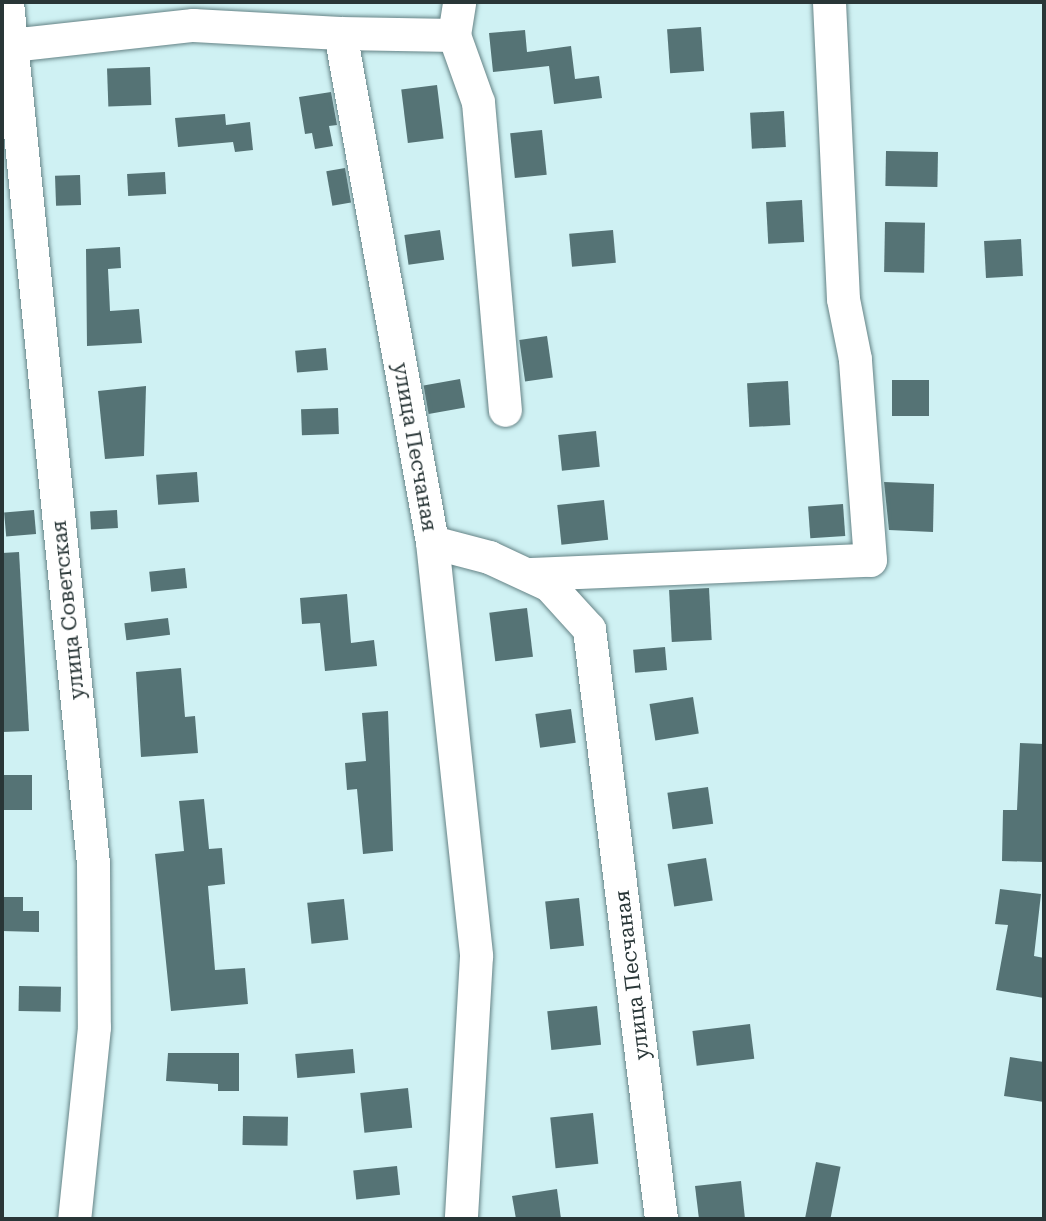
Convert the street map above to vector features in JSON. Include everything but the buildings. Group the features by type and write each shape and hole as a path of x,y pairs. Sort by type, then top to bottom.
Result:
{"street":[{"name":"улица Советская","path":"7,2 93,863 94,1027 74,1219"},
{"path":"459,2 454,35 478,102 505,410"},
{"path":"524,573 569,576 870,560 855,359 843,299 829,2"},
{"path":"11,45 193,25 340,33 454,35"},
{"name":"улица Песчаная","path":"340,33 432,542 524,573 549,585 589,629 661,1219"},
{"path":"432,542 476,956 461,1219"}]}
